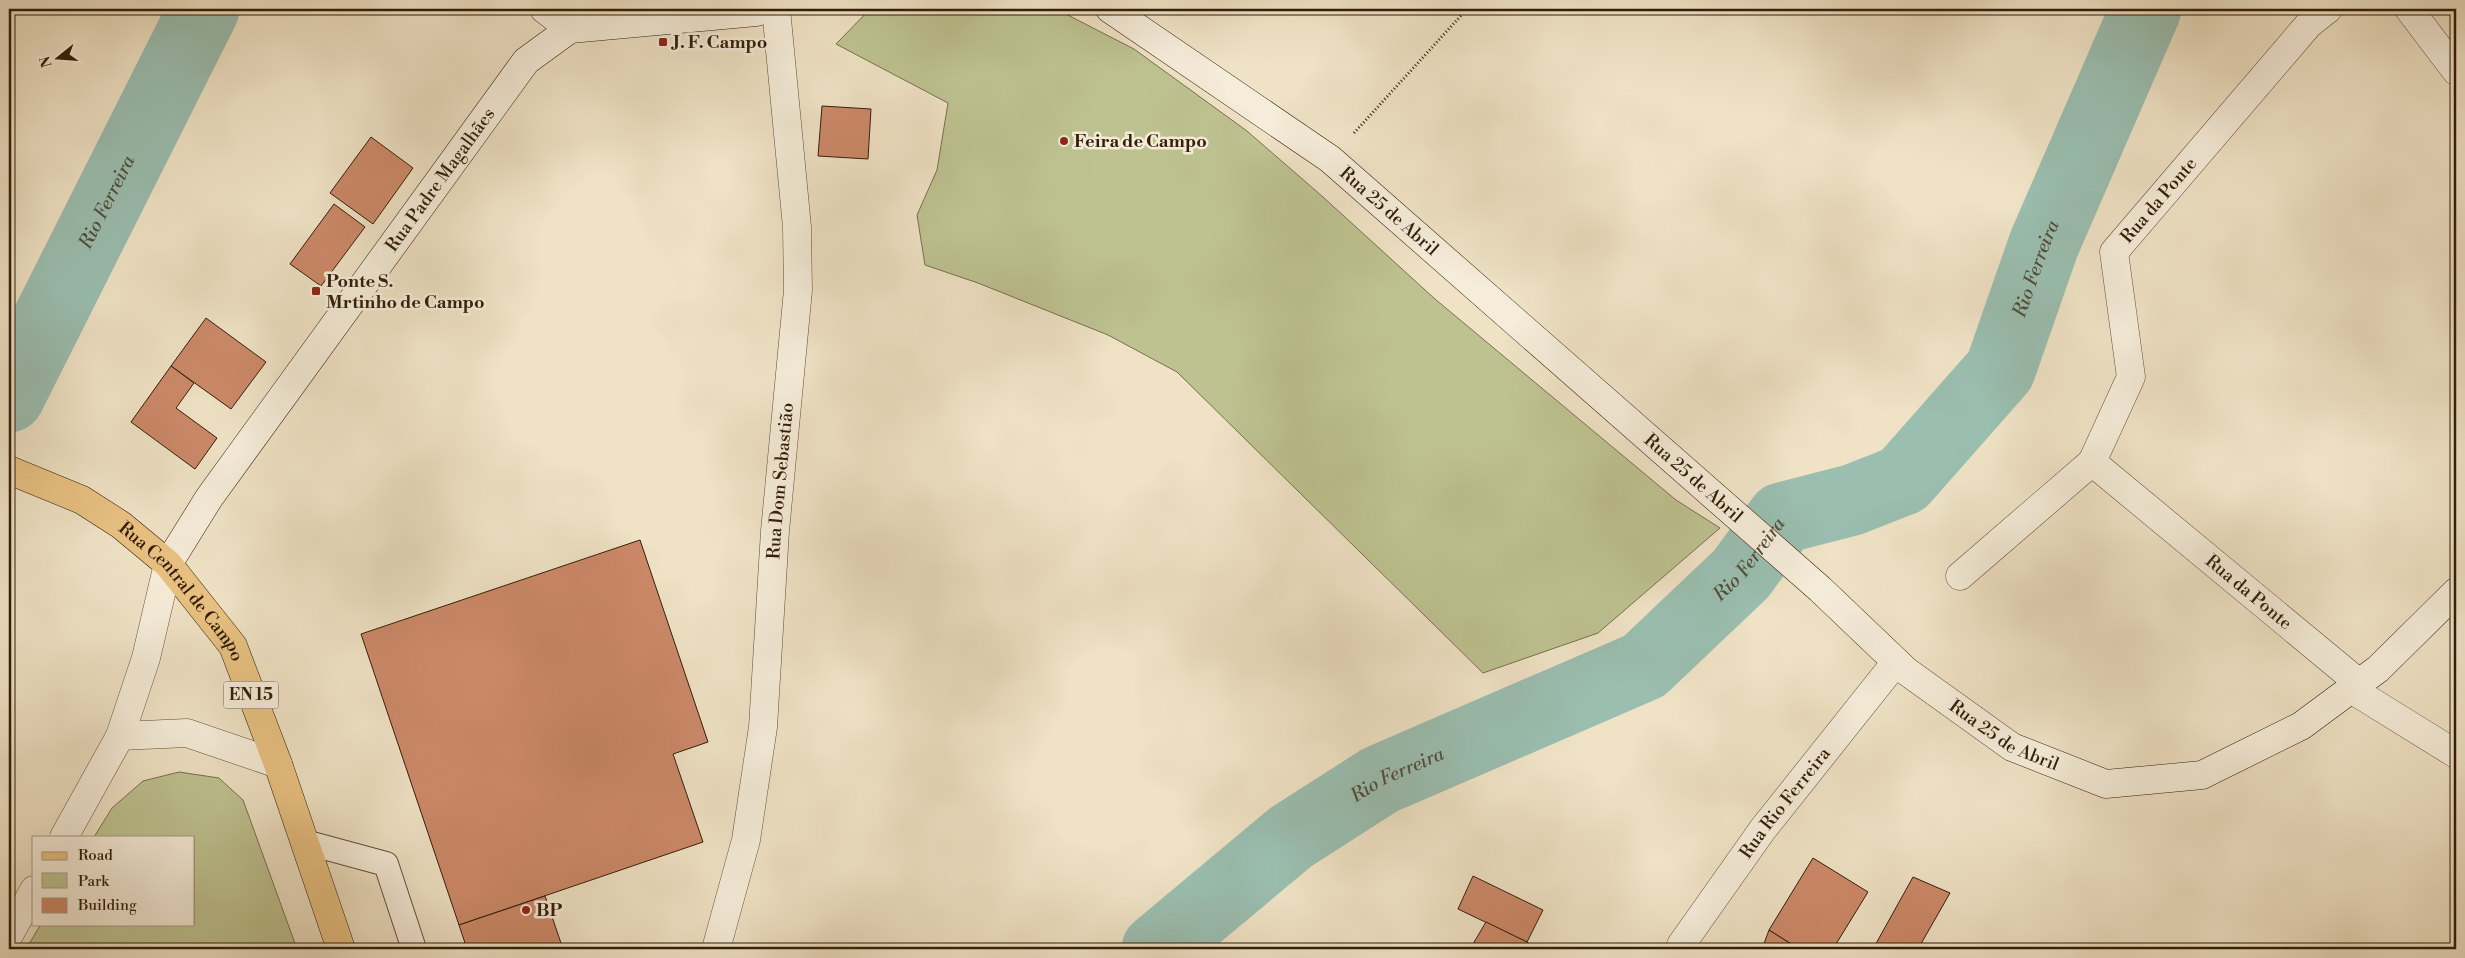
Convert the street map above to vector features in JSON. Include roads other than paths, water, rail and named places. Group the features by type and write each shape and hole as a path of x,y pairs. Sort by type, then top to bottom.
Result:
{"main road":[{"name":"Rua Central de Campo","path":"9,470 82,500 121,525 168,564 232,646 278,764 341,949"}],"street":[{"path":"544,9 570,29 756,12 766,9"},
{"name":"Rua Dom Sebastião","path":"716,949 746,840 763,727 775,531 798,290 797,227 776,9"},
{"name":"Rua 25 de Abril","path":"1110,9 1330,159 1820,589 1896,662 2012,747 2106,784 2202,775 2301,726 2378,669 2456,592"},
{"name":"Rua da Ponte","path":"1960,576 2092,462 2130,377 2114,252 2309,24 2328,9"},
{"path":"2409,9 2456,71"},
{"name":"Rua Padre Magalhães","path":"65,836 120,736 146,658 168,564 209,498 526,62 570,29"},
{"name":"Rua da Ponte","path":"2092,462 2355,686 2456,754"},
{"name":"Rua Rio Ferreira","path":"1680,949 1763,829 1896,662"},
{"path":"120,736 187,733 278,764"},
{"path":"9,935 32,894"}],"lane":[{"path":"305,842 386,864 414,949"}],"waterway":[{"name":"Rio Ferreira","path":"9,397 204,9"},
{"name":"Rio Ferreira","path":"1157,949 1291,837 1380,780 1644,666 1741,574 1782,518 1852,500 1903,480 2000,370 2044,244 2146,9"}],"place":[{"name":"J. F. Campo","path":"663,42"},
{"name":"Feira de Campo","path":"1064,141"},
{"name":"Ponte S. Mrtinho de Campo","path":"316,291"},
{"name":"BP","path":"526,910"}]}
